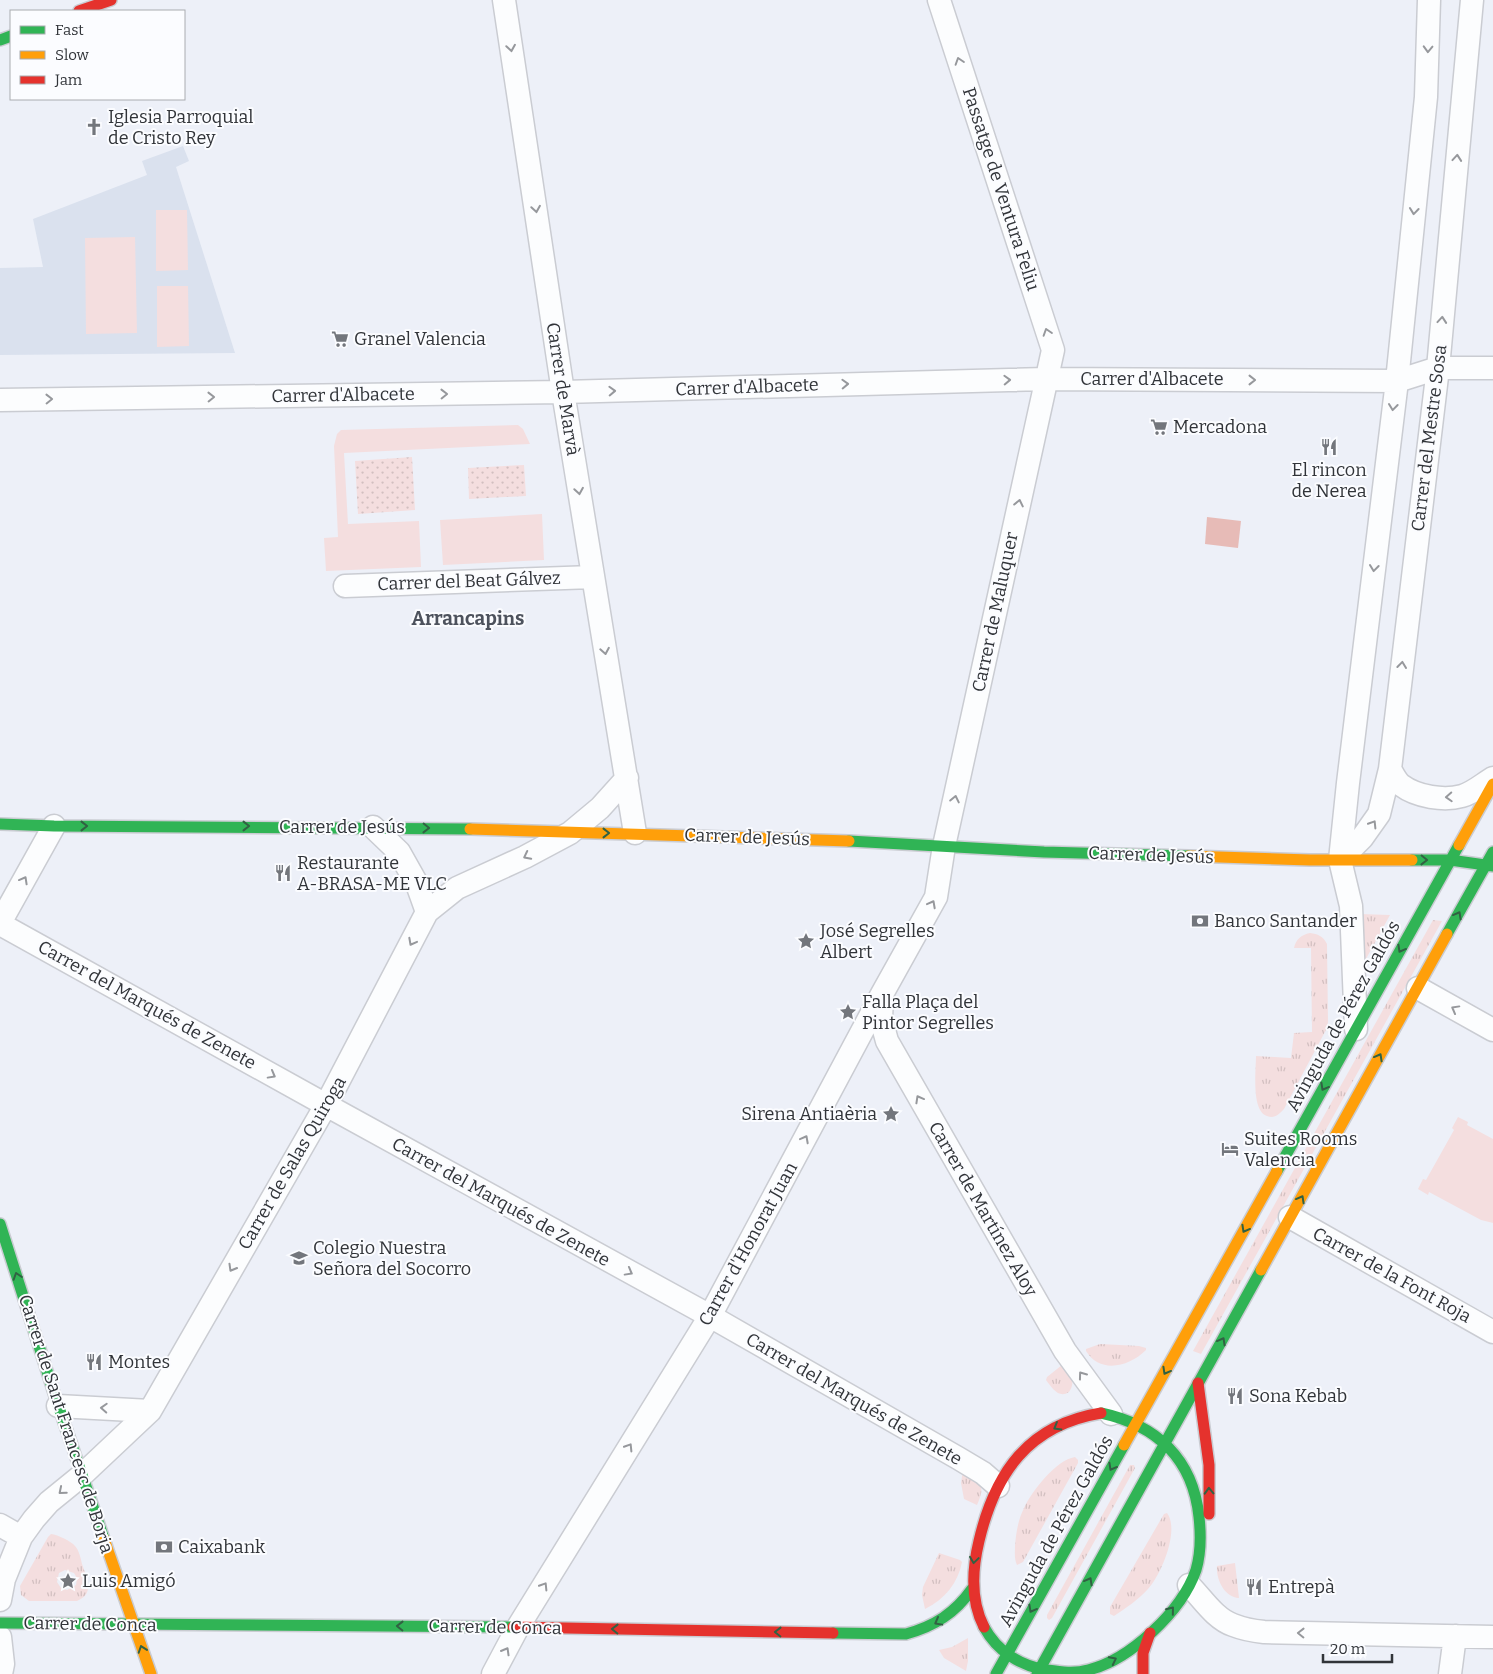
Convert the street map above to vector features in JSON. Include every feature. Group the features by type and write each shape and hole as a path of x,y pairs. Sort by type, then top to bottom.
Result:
{"main road":[{"path":"83,10 111,0"},
{"name":"Avinguda de Pérez Galdós","path":"996,1674 1493,784"},
{"name":"Carrer de Jesús","path":"0,824 54,826 373,827 635,833 854,841 1044,852 1340,860 1450,860 1490,866"},
{"path":"1038,1672 1418,988 1490,866 1493,852"},
{"name":"Carrer de Sant Francesc de Borja","path":"0,1224 81,1476 151,1674"},
{"name":"Avinguda de Pérez Galdós","path":"1198,1383 1204,1420 1210,1493 1206,1532 1200,1556 1196,1570 1190,1585 1168,1614 1150,1633 1133,1648 1114,1660 1095,1668 1070,1674 1038,1672 1007,1654 992,1641 978,1615 972,1589 976,1551 982,1528 998,1486 1006,1471 1018,1457 1048,1432 1077,1417 1101,1413 1111,1414 1136,1425 1166,1444 1179,1458 1190,1481 1196,1500 1200,1532 1200,1556"},
{"name":"Carrer de Conca","path":"0,1623 518,1627 906,1634 937,1624 953,1614 972,1589"},
{"path":"1143,1674 1141,1658 1144,1644 1150,1633"}],"street":[{"name":"Carrer de Marvà","path":"504,0 563,392 635,833"},
{"name":"Passatge de Ventura Feliu","path":"939,0 1053,350 1046,379"},
{"path":"1356,1029 1351,906 1340,860 1396,381 1426,97 1429,0"},
{"name":"Carrer del Mestre Sosa","path":"1340,860 1362,838 1379,814 1390,769 1438,368 1472,0"},
{"name":"Carrer d'Albacete","path":"0,400 563,392 1046,379 1396,381 1438,368 1493,368"},
{"name":"Carrer de Maluquer","path":"944,846 1046,379"},
{"name":"Carrer del Beat Gálvez","path":"345,586 593,577"},
{"path":"1390,769 1400,784 1408,789 1428,796 1448,798 1463,796 1493,778"},
{"path":"570,833 600,808 627,778"},
{"path":"0,923 54,826"},
{"path":"373,827 399,852 417,884 427,912"},
{"name":"Carrer de Salas Quiroga","path":"0,1600 4,1579 21,1537 49,1502 81,1476 150,1411 326,1105 427,912 457,888 525,857 570,833"},
{"name":"Carrer d'Honorat Juan","path":"493,1674 518,1627 710,1316 936,897 944,846"},
{"name":"Carrer del Marqués de Zenete","path":"0,923 710,1316 958,1458 998,1486"},
{"path":"1418,988 1493,1030"},
{"name":"Carrer de Martínez Aloy","path":"882,994 881,1019 887,1041 1066,1351 1111,1414"},
{"name":"Carrer de la Font Roja","path":"1290,1217 1493,1332"},
{"path":"58,1406 150,1411"},
{"path":"0,1525 21,1537"},
{"path":"1190,1585 1218,1616 1231,1625 1246,1629 1264,1632 1493,1637"},
{"path":"0,1636 4,1664 1,1674"},
{"path":"1450,1674 1455,1636"}],"shaded area":[{"path":"183,146 189,161 176,167 235,353 0,355 0,268 43,267 33,219 147,175 142,161"},
{"path":"1207,517 1241,521 1238,548 1205,544"}],"green space":[{"path":"156,210 187,210 188,270 156,271"},
{"path":"135,237 137,333 86,334 85,238"},
{"path":"157,286 188,286 189,346 157,347"},
{"path":"518,425 523,429 530,444 344,453 348,524 419,521 421,567 326,571 324,538 338,537 334,446 337,434 341,430"},
{"path":"412,457 415,510 358,514 355,461"},
{"path":"524,465 526,496 469,499 468,468"},
{"path":"542,514 544,560 443,565 440,520"},
{"path":"1359,914 1390,915 1361,968"},
{"path":"1433,920 1442,921 1201,1354 1193,1351"},
{"path":"1310,933 1320,936 1327,944 1327,1028 1284,1109 1277,1116 1270,1117 1262,1113 1256,1099 1256,1056 1291,1058 1294,1033 1312,1032 1311,948 1294,948 1299,938"},
{"path":"1458,1117 1468,1122 1467,1125 1493,1139 1493,1223 1481,1220 1429,1192 1428,1195 1418,1189 1423,1179 1426,1180 1454,1130 1452,1128"},
{"path":"1100,1344 1139,1346 1146,1348 1146,1350 1131,1361 1123,1364 1107,1365 1099,1363 1086,1351 1086,1349"},
{"path":"1062,1365 1072,1381 1069,1392 1065,1394 1056,1392 1046,1380 1047,1377"},
{"path":"1075,1457 1078,1463 1023,1562 1017,1565 1015,1546 1020,1517 1024,1508 1045,1477 1060,1464"},
{"path":"1130,1465 1134,1465 1135,1468 1052,1618 1049,1620 1047,1615"},
{"path":"963,1470 980,1484 981,1492 977,1505 964,1499 961,1483"},
{"path":"1167,1513 1171,1530 1170,1541 1158,1574 1148,1589 1136,1600 1114,1616 1110,1614 1110,1607 1164,1514"},
{"path":"51,1534 64,1538 73,1544 79,1552 88,1585 88,1590 83,1598 77,1601 29,1601 21,1595 20,1586","holes":["65,1570 74,1573 77,1578 76,1585 67,1590 61,1588 57,1582 59,1573"]},
{"path":"939,1553 960,1560 962,1562 960,1570 949,1590 939,1600 925,1609 922,1595 923,1587"},
{"path":"1235,1563 1239,1598 1225,1591 1217,1571 1217,1566"},
{"path":"968,1638 966,1671 944,1658 939,1650 952,1647"}],"traffic: fast":[{"path":"0,40 10,36"},
{"path":"0,824 470,829"},
{"path":"849,841 1044,852 1189,856"},
{"path":"1277,1171 1459,845"},
{"path":"1447,934 1493,852"},
{"path":"1412,860 1450,860 1493,866"},
{"path":"0,1224 54,1393 104,1539"},
{"path":"1037,1674 1261,1270"},
{"path":"984,1627 989,1636 1003,1650 1019,1661 1037,1668 1057,1671 1083,1671 1104,1665 1137,1645 1167,1617 1189,1586 1198,1564 1200,1551 1199,1517 1189,1478 1169,1448 1155,1436 1139,1426 1101,1413"},
{"path":"996,1674 1124,1445"},
{"path":"833,1633 906,1634 916,1631 944,1618 959,1605 972,1589"},
{"path":"0,1623 513,1627"}],"traffic: slow":[{"path":"1459,845 1493,784"},
{"path":"470,829 849,841"},
{"path":"1189,856 1310,860 1412,860"},
{"path":"1261,1270 1447,934"},
{"path":"1124,1445 1277,1171"},
{"path":"104,1539 151,1674"}],"traffic: jam":[{"path":"82,10 111,0"},
{"path":"1198,1383 1209,1465 1209,1514"},
{"path":"984,1627 979,1617 974,1596 975,1563 986,1516 1005,1474 1019,1456 1035,1441 1053,1429 1075,1419 1101,1413"},
{"path":"513,1627 833,1633"},
{"path":"1143,1674 1143,1653 1150,1633"}],"place":[{"name":"Iglesia Parroquial de Cristo Rey","path":"94,127"},
{"name":"Granel Valencia","path":"340,339"},
{"name":"Mercadona","path":"1159,427"},
{"name":"El rincon de Nerea","path":"1329,447"},
{"name":"Restaurante A-BRASA-ME VLC","path":"283,873"},
{"name":"Banco Santander","path":"1200,921"},
{"name":"José Segrelles Albert","path":"806,941"},
{"name":"Falla Plaça del Pintor Segrelles","path":"848,1012"},
{"name":"Sirena Antiaèria","path":"891,1114"},
{"name":"Suites Rooms Valencia","path":"1230,1149"},
{"name":"Colegio Nuestra Señora del Socorro","path":"299,1258"},
{"name":"Montes","path":"94,1362"},
{"name":"Sona Kebab","path":"1235,1396"},
{"name":"Caixabank","path":"164,1547"},
{"name":"Luis Amigó","path":"68,1581"},
{"name":"Entrepà","path":"1254,1587"}],"district":[{"name":"Arrancapins","path":"468,618"}]}
